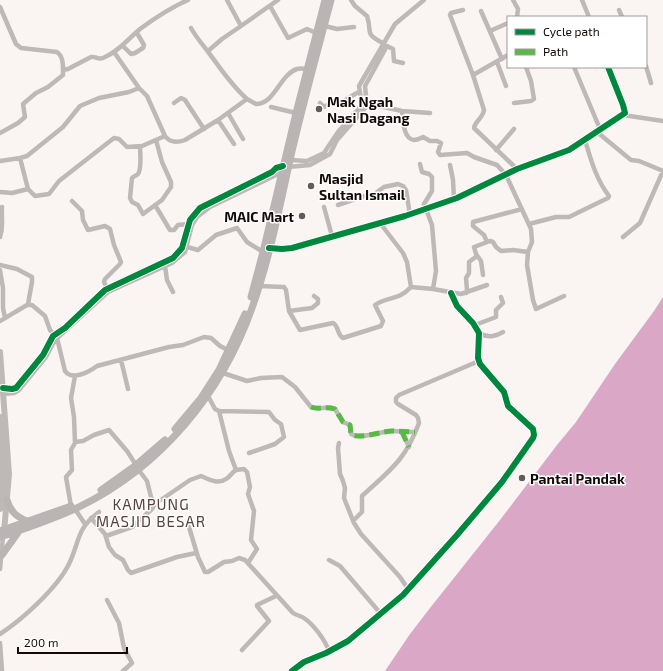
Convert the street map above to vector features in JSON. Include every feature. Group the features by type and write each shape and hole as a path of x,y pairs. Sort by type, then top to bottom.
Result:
{"highway":[{"path":"2,533 20,530 48,521 137,467 171,440 185,426 208,396 223,373 233,354 252,308 259,286 266,250 325,0"},
{"path":"286,167 296,113 307,69 317,37 324,26 332,0"},
{"path":"137,467 180,424 219,370 247,309 266,250"},
{"path":"7,500 9,508 14,514 18,518 29,522"},
{"path":"2,533 73,507"},
{"path":"2,554 20,530"}],"main road":[{"path":"0,352 9,474 2,533"},
{"path":"0,417 3,474 0,509"}],"street":[{"path":"63,70 91,56 101,58 114,52 123,46 136,33 162,14 188,0"},
{"path":"227,0 241,26"},
{"path":"208,51 222,39 278,0"},
{"path":"351,0 368,16 369,31 372,37 384,44"},
{"path":"365,103 359,86 397,22 424,0"},
{"path":"513,0 518,9 517,16"},
{"path":"582,0 589,16"},
{"path":"270,6 288,38 307,29 317,37"},
{"path":"0,7 18,46 21,48 57,52 62,57 63,70 63,75 61,78 36,93 24,103 23,106 25,116 23,120 0,133"},
{"path":"464,10 451,13 450,15 473,75 484,110 483,115 475,124 474,128 517,170"},
{"path":"481,10 502,59"},
{"path":"619,10 622,16"},
{"path":"490,31 507,22"},
{"path":"324,26 337,29 354,27"},
{"path":"191,28 197,40 208,51 230,82 247,99 256,104 264,102 293,71 299,68 307,69"},
{"path":"123,46 131,54 143,48 144,45 136,33"},
{"path":"3,391 16,388 43,355 56,336 107,288 173,258 182,248 188,224 193,215 200,208 272,172 276,168 286,167 307,161 324,153 338,132 365,103 365,86 387,46 393,49 394,61 403,63"},
{"path":"114,52 139,88 147,96 165,136 169,141 180,142 204,129 247,99"},
{"path":"473,75 507,56"},
{"path":"497,62 506,86"},
{"path":"514,103 531,101 534,99 531,81 526,68"},
{"path":"574,68 598,131 631,160 639,161 663,171 640,222 623,237"},
{"path":"187,247 198,250 216,235 236,228 247,242 266,250 286,249 410,215 454,199 517,170 564,152 623,115 625,110 608,68"},
{"path":"647,68 651,83"},
{"path":"0,161 27,156 63,127 80,106 99,98 129,92 139,88"},
{"path":"320,103 324,107 334,101 341,103 360,92"},
{"path":"174,103 182,98 185,100 204,129"},
{"path":"365,103 402,111 430,113"},
{"path":"271,107 296,113"},
{"path":"402,111 405,130 410,138 416,140 423,137 430,141 440,142 438,152 440,155 467,153 474,158 497,165 506,175 529,224 532,238 528,252 527,265 536,309 564,296"},
{"path":"228,113 243,139"},
{"path":"623,115 663,121"},
{"path":"218,120 234,144"},
{"path":"496,150 514,128"},
{"path":"20,158 28,189 35,196 49,194 59,181 74,171 112,138 116,138 127,147 140,146 165,136"},
{"path":"140,146 141,158 139,171 137,175 132,178 130,198 132,202 138,205 143,214 165,197 171,185 162,162 156,140"},
{"path":"529,224 556,218 569,218 608,198 609,196 601,184 592,164 585,140"},
{"path":"420,164 422,172 429,174 432,177 432,191 424,204 432,225 433,251 436,271 433,289"},
{"path":"450,165 453,180 454,199"},
{"path":"56,336 70,328 108,292 175,261 185,252 192,225 197,217 210,207 276,175 286,167"},
{"path":"338,205 364,196 373,195 384,187 398,184 403,186 406,190 410,215"},
{"path":"0,192 16,192 28,189"},
{"path":"72,201 82,212 83,220 88,230 105,226 110,229 114,246 121,262 105,279 104,282 107,288"},
{"path":"155,205 170,230 174,230 178,224 188,224"},
{"path":"0,237 3,228 1,217 2,207"},
{"path":"324,207 332,236"},
{"path":"487,242 484,235 473,226 473,222 522,209"},
{"path":"380,223 403,253 407,262 411,287"},
{"path":"483,275 481,261 474,247 487,242 492,242 501,251 509,250 528,252"},
{"path":"466,293 466,278 469,273 469,262 478,256"},
{"path":"0,260 0,265 17,269 32,277 28,304 0,321"},
{"path":"165,266 167,280 173,292"},
{"path":"0,270 5,318"},
{"path":"259,286 284,287 286,290 289,311 300,330 333,323 336,325 341,337 343,338 381,326 382,321 375,305 400,296 411,287 433,289 451,293 466,293 486,285"},
{"path":"292,671 304,662 348,641 381,614 408,589 502,482 533,438 534,432 531,426 508,406 505,401 505,395 479,361 479,333 475,325 460,310 451,293"},
{"path":"289,311 313,308 318,303 318,299 314,296"},
{"path":"475,325 496,317 496,310 503,303 501,297"},
{"path":"28,304 32,305 44,314 47,319 50,330 56,336 65,371 69,375 75,376 97,366 169,347 183,346 208,337 228,350"},
{"path":"479,333 492,337 503,332"},
{"path":"123,367 127,359"},
{"path":"121,360 128,389"},
{"path":"353,521 362,512 362,496 391,471 404,456 419,422 418,418 396,402 396,398 399,395 479,361"},
{"path":"223,373 247,381 261,378 282,377 295,387 311,407 334,409 343,422 350,425 351,434 354,436 388,432 415,432"},
{"path":"75,376 71,398 74,417 75,442 71,450 72,470 66,476 73,507 85,524"},
{"path":"208,396 215,409 219,411 268,412 281,424 284,437 275,444 249,453"},
{"path":"219,411 229,451 236,470"},
{"path":"75,442 83,441 108,430 125,449 147,481 151,497 155,504"},
{"path":"402,432 409,446"},
{"path":"339,442 340,474 345,488 344,498 353,521 359,532 400,577 408,589"},
{"path":"106,536 132,527 152,509 155,504 190,480 199,476 219,482 225,480 236,470 244,469 247,472 250,487 248,494 254,510 251,540 257,549 248,563"},
{"path":"0,634 36,605 60,579 69,564 80,533 85,524 99,512"},
{"path":"91,518 106,536 109,547 115,555 124,562 128,570 132,573 177,557 196,553"},
{"path":"188,527 196,553 206,572 224,562 239,558 245,560 276,596 294,614 309,622 325,641 329,651"},
{"path":"0,569 2,533"},
{"path":"329,560 340,566 381,614"},
{"path":"242,650 269,622 257,605 276,596"},
{"path":"107,600 119,623 124,648 132,663 123,671"},
{"path":"0,643 2,671"}],"shaded area":[{"path":"663,297 663,671 385,671 410,634 576,422"}],"marked path":[{"path":"311,407 335,409 343,422 350,425 351,434 355,436 365,436 388,431 415,432"},
{"path":"402,432 409,447"}],"cycle path":[{"path":"269,248 292,248 405,216 457,198 517,169 569,150 625,113 608,68"},
{"path":"3,388 16,388 43,355 53,336 65,328 105,290 173,258 182,248 190,220 200,208 272,172 276,168 283,166"},
{"path":"292,671 304,662 326,653 348,641 403,595 502,482 533,438 533,429 508,406 504,392 480,364 478,358 479,333 473,323 457,306 451,293"}],"place":[{"name":"Mak Ngah Nasi Dagang","path":"319,109"},
{"name":"Masjid Sultan Ismail","path":"311,186"},
{"name":"MAIC Mart","path":"302,216"},
{"name":"Pantai Pandak","path":"522,478"}],"district":[{"name":"KAMPUNG MASJID BESAR","path":"151,512"}]}
